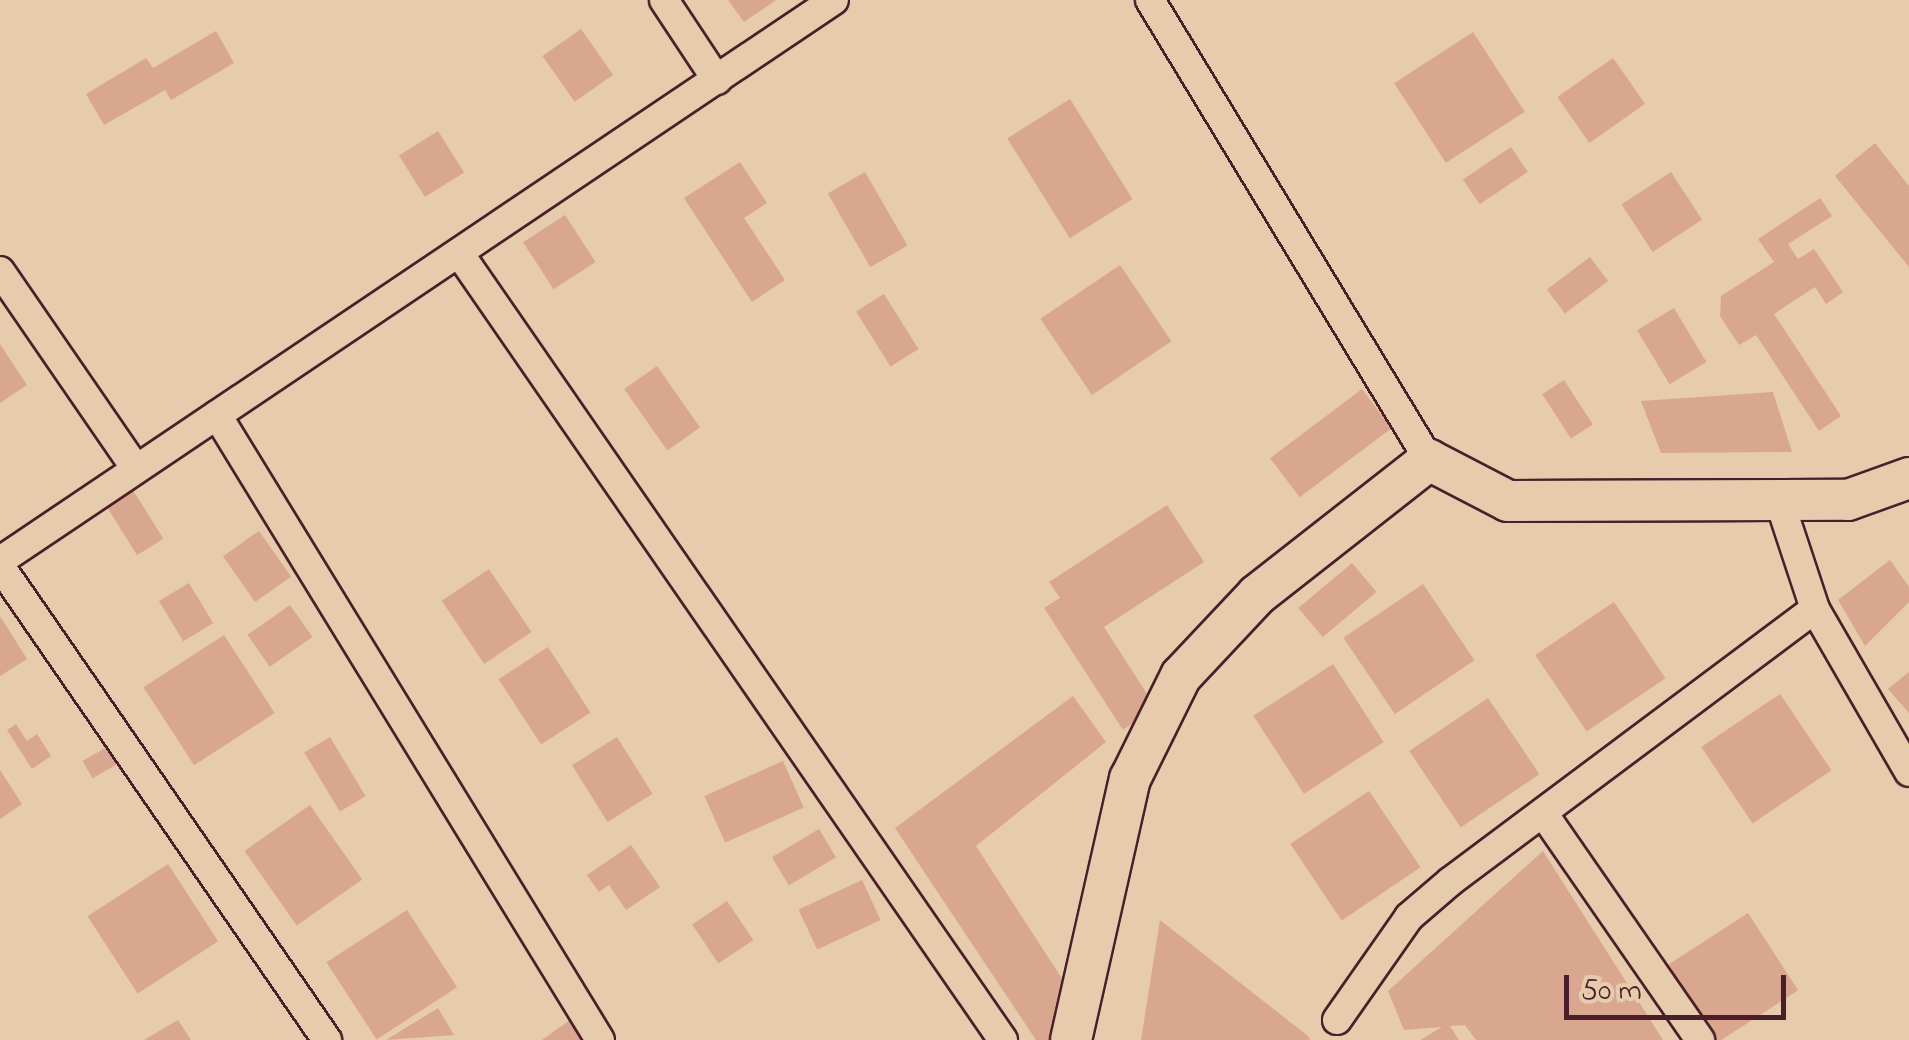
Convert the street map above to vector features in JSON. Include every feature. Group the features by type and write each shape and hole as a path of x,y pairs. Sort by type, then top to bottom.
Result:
{"street":[{"path":"664,0 717,80"},
{"path":"328,1040 0,563 834,0"},
{"path":"1150,0 1430,460 1508,502 1848,500 1909,478"},
{"path":"459,253 1002,1040"},
{"path":"0,270 136,470"},
{"path":"217,415 600,1040"},
{"path":"1071,1040 1130,778 1181,676 1257,595 1430,460"},
{"path":"1780,503 1815,609 1909,772"},
{"path":"1337,1020 1409,917 1815,609"},
{"path":"1543,812 1700,1040"}],"building":[{"path":"728,0 776,0 744,22"},
{"path":"581,29 613,75 575,102 542,56"},
{"path":"216,31 234,63 171,100 165,90 104,125 86,94 146,58 153,68"},
{"path":"1473,32 1525,112 1446,163 1394,83"},
{"path":"1613,58 1645,104 1589,143 1557,97"},
{"path":"1070,99 1133,199 1070,238 1007,138"},
{"path":"438,131 464,173 425,197 399,155"},
{"path":"1875,143 1909,186 1909,267 1835,176"},
{"path":"1511,147 1528,172 1480,204 1463,179"},
{"path":"740,162 767,203 744,218 785,280 752,302 684,198"},
{"path":"865,172 908,246 870,267 828,194"},
{"path":"1671,172 1702,220 1653,252 1622,204"},
{"path":"1820,198 1832,216 1788,244 1798,259 1814,249 1843,292 1826,304 1815,287 1774,314 1841,416 1819,431 1756,335 1739,345 1720,316 1721,296 1774,262 1758,239"},
{"path":"565,215 595,262 554,289 523,242"},
{"path":"1590,257 1608,281 1565,313 1547,289"},
{"path":"1120,265 1171,341 1092,395 1040,319"},
{"path":"884,294 918,349 890,367 856,311"},
{"path":"1674,308 1706,362 1670,384 1637,330"},
{"path":"0,344 27,385 0,403"},
{"path":"657,366 700,427 667,450 624,389"},
{"path":"1564,380 1593,424 1571,439 1542,394"},
{"path":"1362,389 1391,428 1300,497 1270,458"},
{"path":"1773,392 1792,452 1661,453 1641,401"},
{"path":"131,487 163,539 137,555 105,503"},
{"path":"1167,505 1204,562 1104,627 1156,708 1123,730 1044,608 1060,598 1049,582"},
{"path":"259,531 291,577 255,602 223,556"},
{"path":"1890,560 1909,587 1909,602 1865,646 1838,600"},
{"path":"1352,563 1376,592 1323,637 1298,608"},
{"path":"489,569 531,632 484,664 442,601"},
{"path":"189,583 213,623 183,641 159,601"},
{"path":"1423,584 1474,660 1395,714 1343,638"},
{"path":"1614,602 1665,678 1587,731 1535,655"},
{"path":"290,605 312,637 270,667 247,635"},
{"path":"0,616 27,659 0,676"},
{"path":"224,635 275,713 194,765 143,687"},
{"path":"548,647 590,712 541,745 499,679"},
{"path":"1333,664 1384,742 1304,794 1253,716"},
{"path":"1909,672 1909,713 1888,689"},
{"path":"1780,694 1831,770 1753,823 1701,747"},
{"path":"1073,696 1106,742 976,846 1072,994 1061,1040 1036,1040 895,828"},
{"path":"1488,698 1539,774 1461,827 1409,751"},
{"path":"16,724 27,741 37,734 51,756 32,769 7,730"},
{"path":"330,737 366,796 340,812 304,752"},
{"path":"617,737 653,794 608,822 572,765"},
{"path":"112,744 122,761 93,778 83,761"},
{"path":"783,761 804,808 725,843 704,796"},
{"path":"0,770 22,804 0,819"},
{"path":"1369,791 1420,867 1342,920 1290,844"},
{"path":"310,805 362,880 297,925 244,851"},
{"path":"819,829 836,857 789,886 772,857"},
{"path":"631,845 660,887 626,910 609,885 599,892 587,875"},
{"path":"1543,851 1663,1040 1476,1040 1465,1025 1450,1026 1459,1040 1420,1040 1442,1027 1404,1030 1388,991"},
{"path":"168,864 218,941 138,993 87,916"},
{"path":"862,880 881,920 817,949 799,910"},
{"path":"727,901 753,940 718,963 692,924"},
{"path":"407,910 457,987 377,1039 326,962"},
{"path":"1748,913 1798,990 1716,1040 1667,965"},
{"path":"1160,920 1308,1036 1310,1040 1141,1040"},
{"path":"438,1008 454,1035 386,1040"},
{"path":"574,1017 590,1040 542,1040"},
{"path":"178,1020 191,1040 144,1040"}]}
